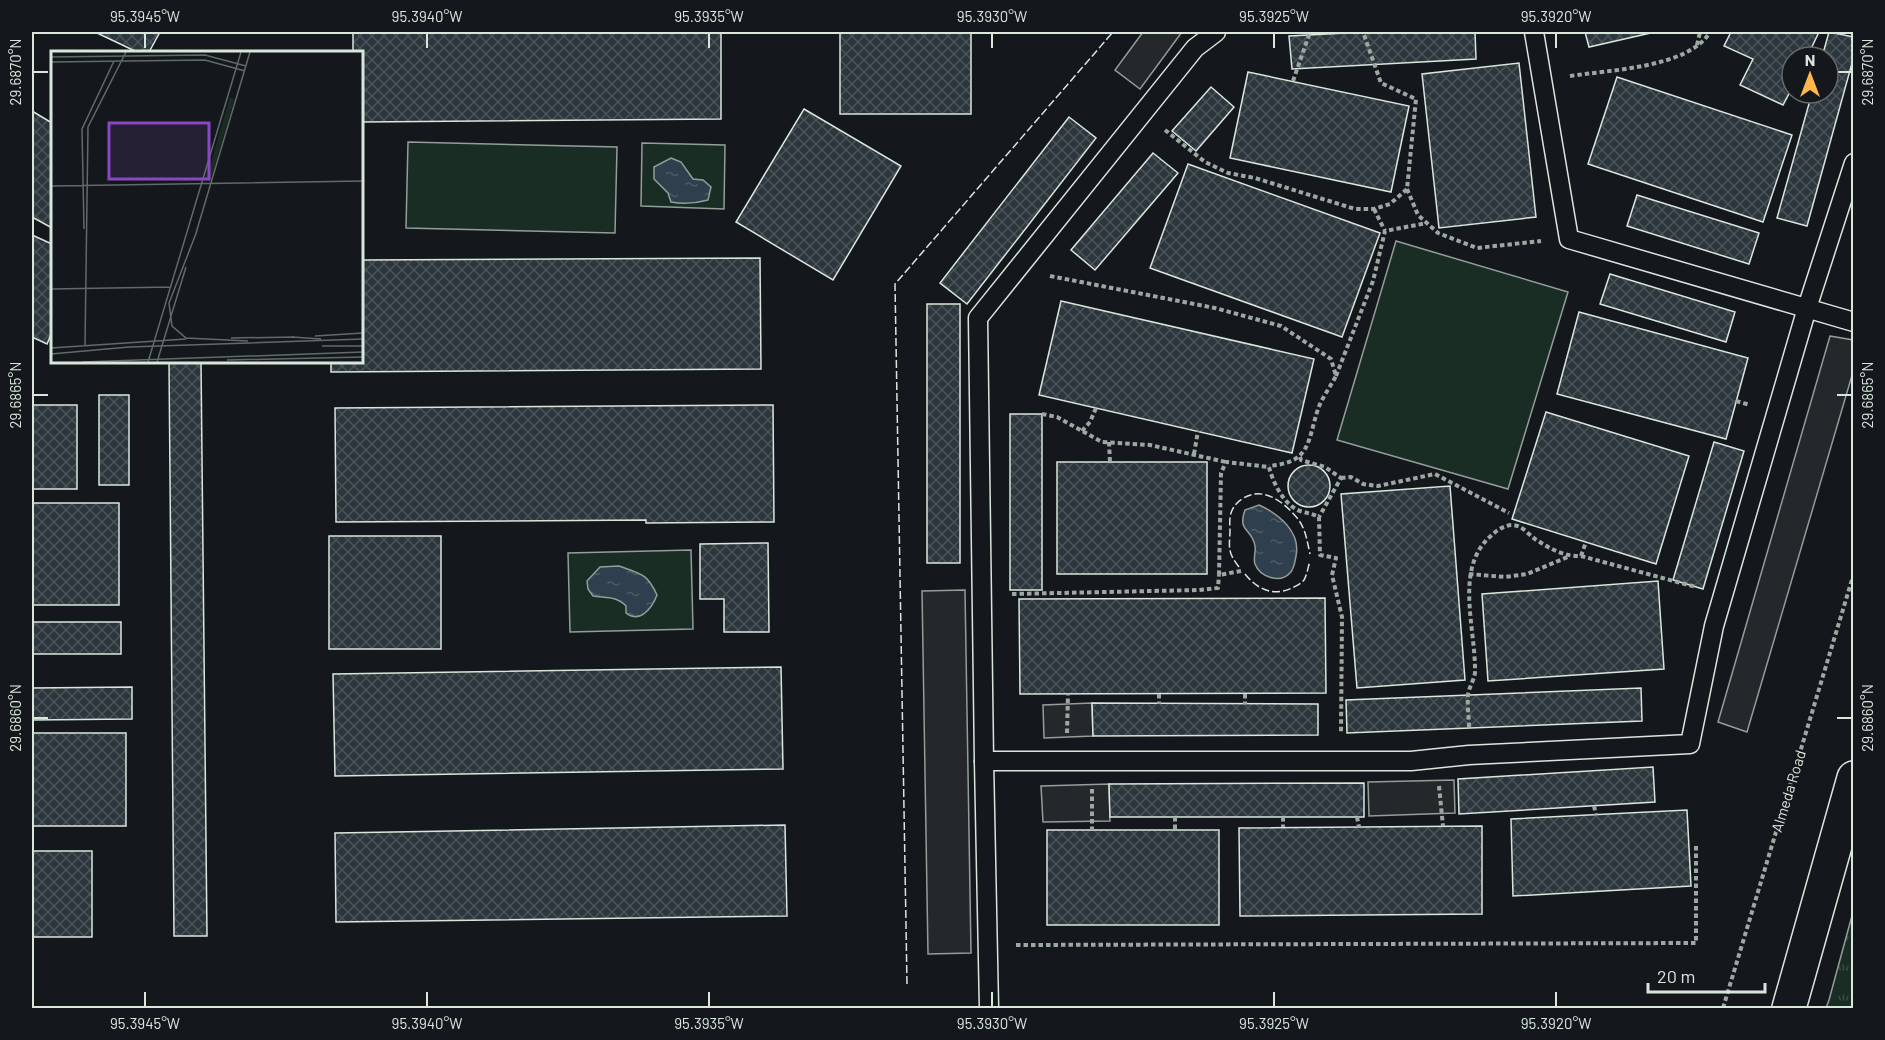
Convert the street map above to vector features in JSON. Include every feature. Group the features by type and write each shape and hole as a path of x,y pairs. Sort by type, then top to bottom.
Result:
{"main road":[{"path":"1789,1008 1854,778"}],"lane":[{"path":"989,1008 978,318 1195,48 1216,32"},
{"path":"1534,32 1569,238 1854,322"},
{"path":"984,761 1411,761 1469,755 1690,744 1714,626 1807,308 1854,163"}],"path":[{"path":"1293,81 1310,32"},
{"path":"1363,32 1381,83 1416,99 1407,189 1418,215 1438,233 1477,248 1569,238"},
{"path":"1697,46 1700,32"},
{"path":"1542,80 1672,60 1704,41 1710,32"},
{"path":"1143,113 1205,162 1228,173 1255,178 1355,209 1374,209 1390,204 1407,189"},
{"path":"1042,414 1057,417 1102,442 1150,445 1226,462 1266,466 1281,465 1300,457 1311,439 1319,408 1336,376 1373,281 1385,231 1374,209"},
{"path":"1385,231 1426,223"},
{"path":"1017,270 1215,308 1281,326 1331,359 1336,376"},
{"path":"1082,431 1090,422 1096,408"},
{"path":"1194,454 1198,431"},
{"path":"1109,442 1110,462"},
{"path":"1300,457 1301,460 1325,467 1341,478 1351,477 1363,484 1378,486 1435,474 1509,513"},
{"path":"1012,594 1218,588 1221,473 1226,462"},
{"path":"1266,466 1269,467 1272,479 1281,494 1297,510 1319,517"},
{"path":"1341,478 1319,517 1320,555 1336,558 1332,575 1342,618 1341,761"},
{"path":"1469,755 1468,694 1476,672 1469,574 1481,544 1495,532 1509,525 1518,526 1534,539 1570,556 1581,556 1724,594"},
{"path":"1581,556 1586,542"},
{"path":"1469,574 1505,577 1527,574 1570,556"},
{"path":"1219,575 1241,571"},
{"name":"Almeda Road","path":"1723,1008 1854,573"},
{"path":"1066,761 1068,694"},
{"path":"1159,694 1159,704"},
{"path":"1245,694 1245,704"},
{"path":"1436,758 1443,826"},
{"path":"1092,761 1092,830"},
{"path":"1594,806 1596,815"},
{"path":"1175,817 1175,830"},
{"path":"1282,817 1283,827"},
{"path":"1357,817 1359,827"},
{"path":"988,945 1696,943 1696,846"}],"green space":[{"path":"408,142 617,147 615,233 406,228"},
{"path":"642,143 725,145 724,209 641,206"},
{"path":"1396,241 1568,292 1508,489 1337,440"},
{"path":"691,550 693,629 570,632 568,553"},
{"path":"1853,912 1853,1008 1826,1008 1829,1000"}],"shaded area":[{"path":"1143,32 1182,32 1140,89 1115,70"},
{"path":"1830,336 1853,340 1853,372 1747,732 1718,722"},
{"path":"965,590 971,953 928,954 922,591"},
{"path":"1092,703 1093,736 1044,738 1043,705"},
{"path":"1454,780 1455,813 1369,816 1368,782"},
{"path":"1109,784 1110,821 1043,822 1041,786"}],"water":[{"path":"671,158 681,162 693,179 703,180 711,187 708,200 690,203 671,202 668,193 654,179 654,167"},
{"path":"1259,505 1281,519 1295,539 1297,547 1293,567 1290,573 1281,578 1271,578 1261,572 1255,564 1255,546 1244,526 1243,517 1245,510"},
{"path":"619,566 646,578 657,595 649,609 641,616 631,616 626,613 626,606 619,600 593,596 588,589 587,581 600,567"}],"building":[{"path":"95,32 160,32 150,51 135,51"},
{"path":"353,32 721,32 721,119 363,122 363,51 353,51"},
{"path":"840,32 971,32 971,114 840,114"},
{"path":"1366,32 1475,32 1476,59 1292,69 1289,36"},
{"path":"1585,32 1655,32 1589,47"},
{"path":"1731,32 1819,32 1813,45 1780,45 1780,104 1740,85 1753,59 1724,46"},
{"path":"1829,32 1854,37 1854,56 1807,226 1777,218 1809,105 1840,105 1840,45 1825,45"},
{"path":"1519,63 1536,217 1439,228 1422,74"},
{"path":"1248,72 1409,106 1391,192 1230,158"},
{"path":"1617,77 1792,135 1763,222 1588,164"},
{"path":"1211,87 1234,107 1196,151 1172,131"},
{"path":"804,109 901,166 833,280 736,222"},
{"path":"32,111 51,122 51,227 32,217"},
{"path":"1069,117 1096,138 967,304 940,283"},
{"path":"1153,153 1178,173 1095,270 1071,250"},
{"path":"1188,164 1380,233 1342,337 1150,268"},
{"path":"1637,195 1759,233 1749,264 1627,226"},
{"path":"32,235 51,244 51,334 47,344 32,337"},
{"path":"760,258 761,369 331,372 331,363 363,363 363,260"},
{"path":"1610,274 1735,312 1726,342 1600,304"},
{"path":"1061,301 1314,359 1292,453 1039,395"},
{"path":"927,304 960,304 960,563 927,563"},
{"path":"1579,312 1748,358 1726,439 1557,394"},
{"path":"169,363 201,363 207,936 174,936"},
{"path":"99,395 129,395 129,485 99,485"},
{"path":"32,405 77,405 77,489 32,489"},
{"path":"773,405 774,522 646,523 646,520 336,522 335,408"},
{"path":"1546,412 1689,456 1656,564 1512,519"},
{"path":"1010,414 1042,414 1042,590 1010,590"},
{"path":"1714,442 1744,451 1703,589 1673,580"},
{"path":"1057,462 1207,462 1207,574 1057,574"},
{"path":"1309,465 1324,471 1330,486 1324,501 1309,507 1294,501 1288,486 1294,471"},
{"path":"1450,486 1465,680 1357,688 1341,494"},
{"path":"32,503 119,503 119,605 32,605"},
{"path":"329,536 441,536 441,649 329,649"},
{"path":"768,543 769,632 724,632 724,599 700,599 700,544"},
{"path":"1658,581 1664,669 1488,681 1482,594"},
{"path":"1325,598 1326,693 1020,694 1019,599"},
{"path":"32,622 121,622 121,654 32,654"},
{"path":"781,667 783,769 335,776 333,674"},
{"path":"132,687 132,719 32,720 32,688"},
{"path":"1641,688 1642,721 1347,733 1346,700"},
{"path":"1092,703 1318,704 1318,735 1093,736"},
{"path":"32,733 126,733 126,826 32,826"},
{"path":"1653,767 1655,802 1459,814 1458,779"},
{"path":"1364,783 1364,817 1110,817 1109,784"},
{"path":"1687,810 1691,886 1513,896 1511,819"},
{"path":"785,825 787,916 336,922 335,833"},
{"path":"1482,826 1482,914 1240,916 1239,828"},
{"path":"1047,830 1219,830 1219,925 1047,925"},
{"path":"32,851 92,851 92,937 32,937"}],"fence":[{"path":"907,984 895,284 1113,32"},
{"path":"1239,567 1230,551 1230,518 1237,503 1250,495 1273,497 1292,513 1303,527 1310,554"},
{"path":"1245,574 1255,584 1266,590 1285,591 1304,580 1310,561"}]}
